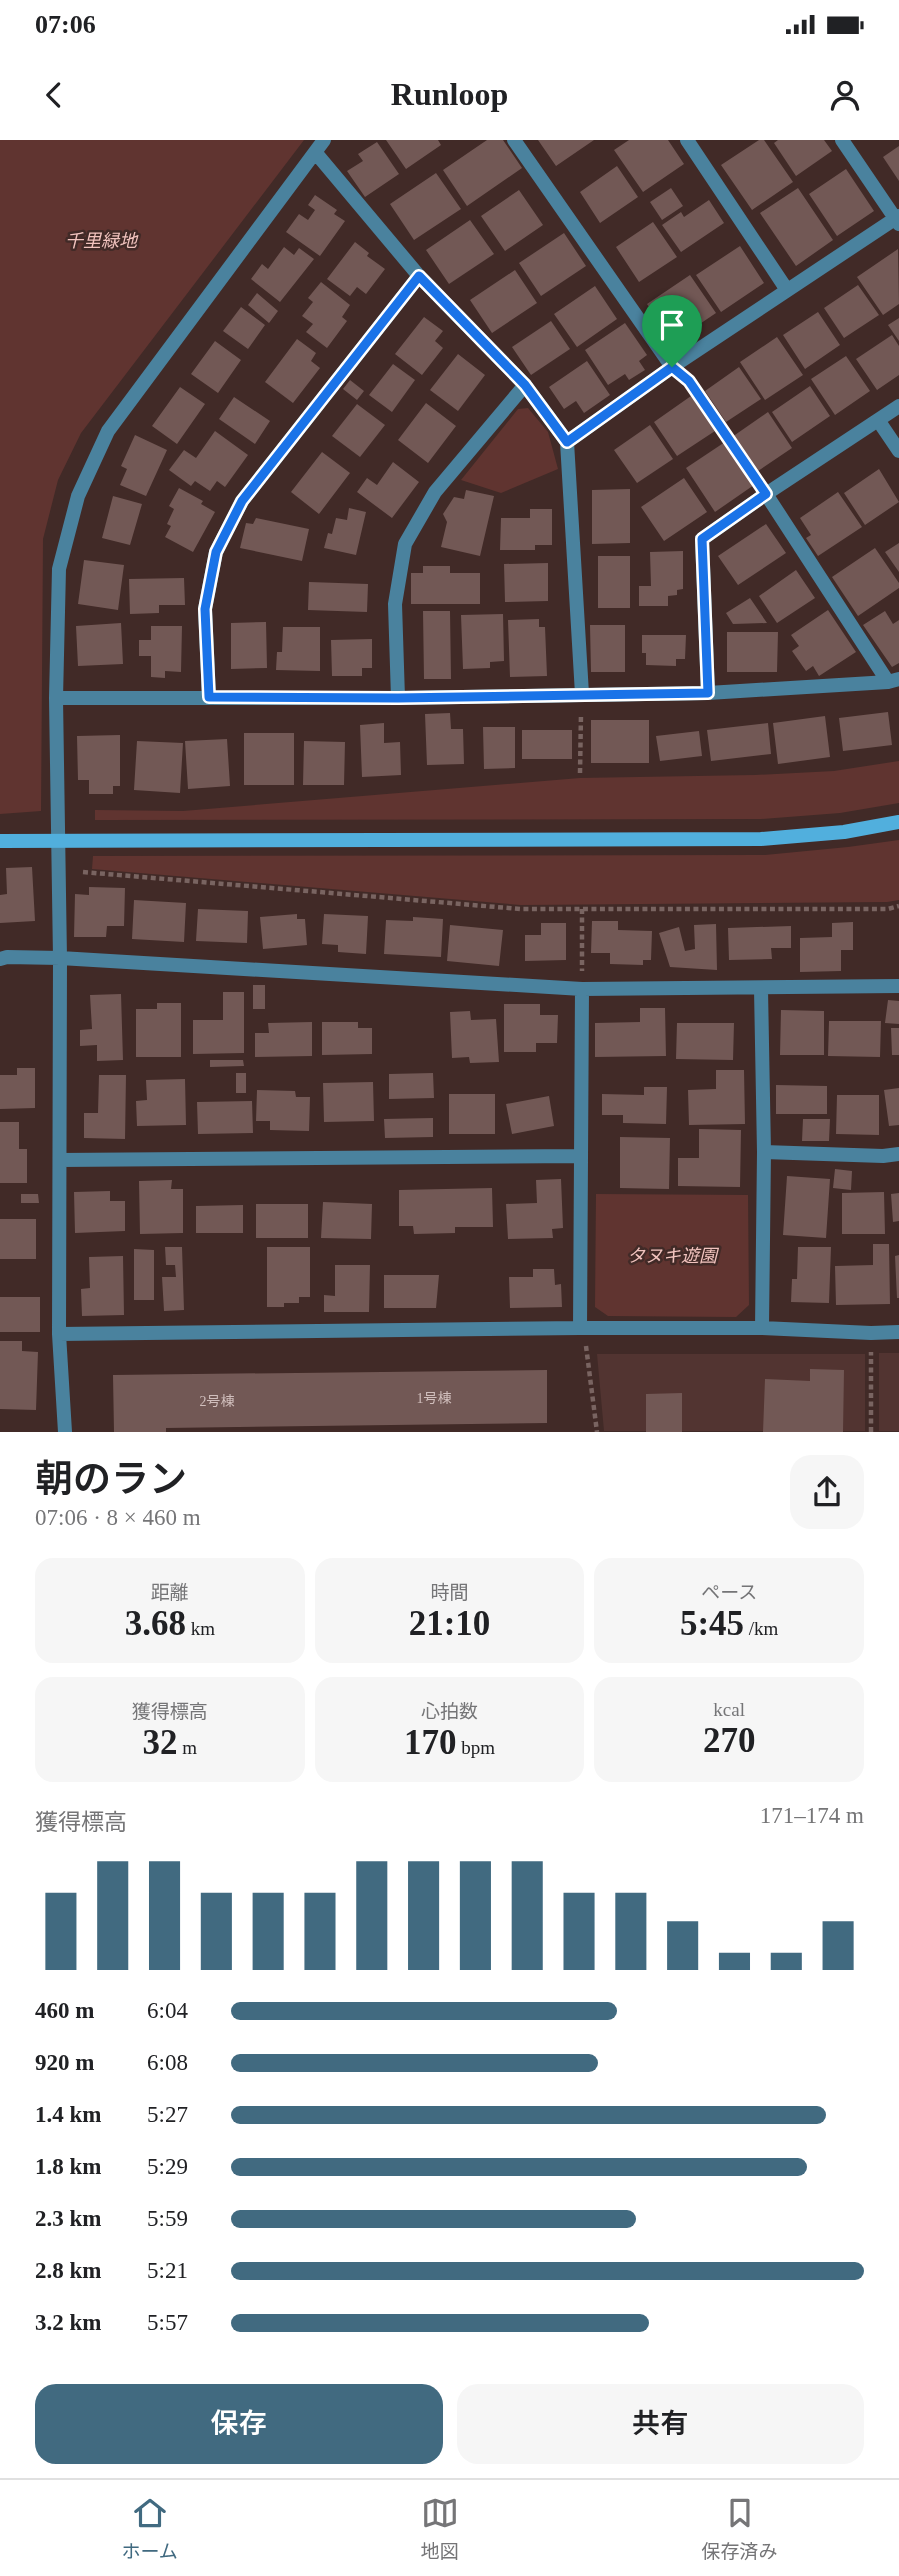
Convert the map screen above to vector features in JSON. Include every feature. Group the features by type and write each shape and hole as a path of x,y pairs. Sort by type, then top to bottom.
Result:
{"street":[{"path":"514,140 672,367"},
{"path":"687,140 787,290"},
{"path":"567,442 672,367 898,220 842,140"},
{"path":"65,1432 60,1334 60,958 56,698 59,569 78,496 108,431 320,146 419,276 525,385 567,442 582,694"},
{"path":"209,697 205,609 216,552 242,501 419,276"},
{"path":"398,698 395,604 405,544 435,492 525,385"},
{"path":"708,693 702,539 899,405"},
{"path":"878,420 899,451"},
{"path":"766,494 894,681"},
{"path":"56,698 398,698 708,693 894,681"},
{"path":"0,841 761,839 844,832 899,821"},
{"path":"0,959 60,958 582,989 899,986"},
{"path":"580,1328 582,989"},
{"path":"761,989 764,1152 762,1328"},
{"path":"764,1152 883,1156 899,1153"},
{"path":"60,1160 581,1156"},
{"path":"60,1334 580,1328 762,1328 899,1332"}],"path":[{"path":"672,367 689,381 766,494"},
{"path":"580,773 582,694"},
{"path":"83,872 520,909 888,909 899,906"},
{"path":"582,909 582,989"},
{"path":"580,1328 589,1353 597,1432"},
{"path":"871,1333 871,1432"}],"shaded area":[{"path":"879,1353 899,1353 899,1431 879,1431"},
{"path":"597,1354 865,1354 865,1431 604,1431"}],"green space":[{"name":"千里緑地","path":"0,140 304,140 81,433 58,480 43,539 41,811 0,814"},
{"path":"528,408 548,432 558,469 501,493 461,480 518,409"},
{"path":"899,761 899,803 840,813 761,819 95,820 95,810 183,811 580,778 834,771"},
{"path":"899,840 899,900 887,902 521,905 92,869 93,856 765,855"},
{"name":"タヌキ遊園","path":"596,1194 748,1195 749,1305 736,1317 608,1316 595,1307"}],"building":[{"path":"386,140 438,140 441,145 406,169"},
{"path":"487,140 503,140 522,168 467,206 443,170"},
{"path":"538,140 594,140 556,166"},
{"path":"629,140 668,140 684,164 643,192 614,150"},
{"path":"759,140 764,140 793,182 752,210 721,165"},
{"path":"778,140 824,140 832,151 796,176 774,143"},
{"path":"377,142 399,174 365,197 347,171 363,161 358,154"},
{"path":"899,146 899,181 883,157"},
{"path":"617,166 638,197 600,223 580,192"},
{"path":"846,169 874,211 837,236 809,194"},
{"path":"436,173 461,209 414,240 390,204"},
{"path":"671,188 683,206 662,220 650,202"},
{"path":"798,188 833,240 796,266 760,213"},
{"path":"519,190 543,225 505,251 481,216"},
{"path":"315,195 337,210 334,214 345,221 320,256 286,232 299,214 308,220 315,210 308,205"},
{"path":"709,200 724,223 681,252 662,225 681,212 684,217"},
{"path":"470,220 494,254 449,284 426,250"},
{"path":"653,222 677,257 639,282 616,247"},
{"path":"564,233 586,266 541,296 519,263"},
{"path":"355,242 369,253 367,256 385,269 366,294 357,287 350,296 327,279"},
{"path":"740,246 764,283 721,312 696,275"},
{"path":"284,247 294,255 299,248 314,259 280,302 251,279 262,264 268,269"},
{"path":"898,249 899,304 883,315 857,277"},
{"path":"515,270 537,303 492,333 470,300"},
{"path":"690,275 716,313 673,342 647,304"},
{"path":"321,282 350,305 342,317 347,321 327,348 306,332 313,324 302,316 313,302 308,298"},
{"path":"858,285 879,315 844,338 824,308"},
{"path":"595,286 617,319 577,347 554,314"},
{"path":"257,293 278,311 269,323 248,305"},
{"path":"241,307 265,325 248,349 223,331"},
{"path":"818,312 840,345 805,369 783,335"},
{"path":"424,317 443,331 435,341 443,348 422,375 395,354"},
{"path":"899,318 899,341 888,325"},
{"path":"551,321 570,349 531,375 512,347"},
{"path":"625,323 647,355 639,361 645,370 629,380 625,374 608,385 585,350"},
{"path":"892,335 899,346 899,375 877,390 856,359"},
{"path":"777,337 803,375 765,400 740,362"},
{"path":"297,339 316,353 311,361 320,368 293,403 265,382"},
{"path":"215,341 241,360 218,393 191,374"},
{"path":"458,354 485,375 458,411 430,390"},
{"path":"846,356 870,391 835,415 811,379"},
{"path":"587,361 610,395 584,413 576,401 564,409 549,387"},
{"path":"393,364 415,380 392,412 369,395"},
{"path":"739,367 761,399 726,422 705,391"},
{"path":"350,380 364,391 357,400 343,389"},
{"path":"810,386 830,416 792,442 772,412"},
{"path":"180,387 205,404 177,444 152,426"},
{"path":"691,396 715,431 677,456 654,422"},
{"path":"234,397 270,421 255,444 219,419"},
{"path":"426,403 456,426 428,463 398,440"},
{"path":"357,404 385,425 360,457 332,436"},
{"path":"768,412 792,448 755,473 732,437"},
{"path":"650,425 673,459 637,483 614,450"},
{"path":"215,431 248,455 225,487 217,481 210,491 195,481 191,486 169,470 184,450 196,458"},
{"path":"135,435 167,450 146,496 120,485 127,469 121,466"},
{"path":"725,442 754,485 715,512 686,468"},
{"path":"322,452 350,473 319,514 291,492"},
{"path":"393,462 419,482 392,518 357,492 367,478 377,485"},
{"path":"879,469 899,502 865,525 844,493"},
{"path":"684,478 707,512 664,541 641,507"},
{"path":"179,488 203,501 201,504 215,512 193,552 165,537 171,526 167,524 174,509 169,506"},
{"path":"630,489 630,543 592,544 592,490"},
{"path":"466,490 494,496 480,556 441,547 447,522 443,514 454,497 464,499"},
{"path":"838,492 862,527 818,556 806,538 811,535 800,518"},
{"path":"113,496 142,504 130,545 102,538"},
{"path":"349,508 366,512 356,555 324,548 328,533 332,534 336,518 347,520"},
{"path":"530,509 552,509 552,545 535,545 535,550 500,550 501,518 530,518"},
{"path":"256,518 309,529 302,561 240,548 246,523 253,524"},
{"path":"766,524 786,553 738,585 718,556"},
{"path":"899,543 899,572 885,552"},
{"path":"875,548 899,583 899,588 858,616 832,577"},
{"path":"683,551 683,589 677,590 677,595 668,596 668,606 639,606 639,586 651,586 650,552"},
{"path":"598,556 630,556 630,608 598,608"},
{"path":"84,560 124,565 118,610 78,604"},
{"path":"548,563 548,601 505,602 504,564"},
{"path":"423,566 450,566 450,573 480,573 480,604 411,604 411,573 423,573"},
{"path":"796,570 815,598 777,623 759,596"},
{"path":"184,578 185,605 159,605 159,613 130,614 129,579"},
{"path":"309,582 368,584 367,612 308,610"},
{"path":"750,598 767,623 733,624 726,613"},
{"path":"828,610 856,652 819,676 813,666 806,671 792,651 799,646 791,635"},
{"path":"423,611 450,611 451,679 424,679"},
{"path":"885,611 893,624 899,620 899,663 892,667 863,625"},
{"path":"503,614 504,661 490,662 490,668 463,669 461,615"},
{"path":"539,619 539,627 545,627 547,676 510,677 508,620"},
{"path":"266,622 267,668 231,669 231,623"},
{"path":"121,623 123,664 78,666 76,626"},
{"path":"590,625 625,625 625,672 591,672"},
{"path":"151,626 182,626 181,672 165,671 165,678 151,677 151,656 139,656 139,640 151,640"},
{"path":"283,627 320,627 320,671 276,670 277,652 282,652"},
{"path":"727,632 778,632 777,672 727,672"},
{"path":"642,635 686,635 685,659 676,659 676,666 646,665 646,653 642,653"},
{"path":"372,639 372,668 362,668 362,676 332,676 331,640"},
{"path":"888,712 892,745 843,751 839,718"},
{"path":"450,713 451,729 463,729 464,764 427,765 425,714"},
{"path":"825,716 830,757 778,764 773,723"},
{"path":"591,720 649,720 649,763 591,763"},
{"path":"384,723 384,743 400,742 401,775 362,777 360,725"},
{"path":"768,723 771,754 711,761 707,730"},
{"path":"483,727 515,727 515,768 484,769"},
{"path":"522,730 572,730 572,759 522,759"},
{"path":"699,731 702,756 660,761 656,736"},
{"path":"244,733 294,733 294,785 244,785"},
{"path":"120,735 120,786 113,786 113,794 89,794 89,780 78,780 77,736"},
{"path":"227,739 230,786 188,789 185,741"},
{"path":"137,741 183,743 180,793 134,790"},
{"path":"304,741 345,742 344,785 303,785"},
{"path":"32,867 35,921 0,923 0,895 7,894 6,868"},
{"path":"89,887 125,888 124,926 107,926 106,937 74,937 75,894 89,895"},
{"path":"134,900 186,903 184,942 132,939"},
{"path":"198,909 248,911 247,943 196,941"},
{"path":"297,914 297,919 305,919 307,945 263,949 260,917"},
{"path":"324,914 368,916 366,954 338,952 338,945 322,944"},
{"path":"413,917 443,919 441,957 384,954 386,920 413,921"},
{"path":"592,921 618,921 618,930 652,931 651,960 643,960 643,965 610,964 610,953 591,953"},
{"path":"853,922 853,950 841,950 841,971 800,972 800,938 832,937 832,923"},
{"path":"541,923 566,923 566,960 525,961 525,935 541,935"},
{"path":"716,924 717,970 670,967 659,933 679,927 685,951 695,949 694,925"},
{"path":"450,925 503,930 499,966 447,961"},
{"path":"791,926 791,948 771,948 772,959 729,960 728,928"},
{"path":"253,985 265,985 265,1009 253,1009"},
{"path":"223,992 244,992 244,1053 193,1054 193,1020 223,1020"},
{"path":"121,994 123,1060 97,1061 97,1045 80,1046 80,1030 92,1029 90,995"},
{"path":"888,1000 899,1001 899,1024 885,1023"},
{"path":"157,1003 181,1003 181,1057 136,1057 136,1009 157,1009"},
{"path":"504,1004 540,1004 540,1015 558,1015 557,1043 536,1043 536,1052 504,1052"},
{"path":"640,1008 665,1008 666,1056 595,1057 595,1023 640,1022"},
{"path":"781,1010 824,1011 824,1055 780,1055"},
{"path":"470,1011 471,1020 496,1019 499,1062 470,1063 469,1057 452,1058 450,1012"},
{"path":"829,1021 881,1021 880,1057 828,1056"},
{"path":"312,1022 312,1056 255,1057 255,1033 269,1033 268,1023"},
{"path":"322,1022 358,1022 358,1028 372,1028 372,1054 322,1055"},
{"path":"677,1023 734,1023 733,1060 676,1059"},
{"path":"891,1028 899,1028 899,1055 892,1055"},
{"path":"210,1060 243,1060 244,1066 210,1067"},
{"path":"17,1068 35,1068 35,1108 0,1109 0,1075 17,1075"},
{"path":"716,1070 744,1070 745,1124 689,1125 688,1090 716,1089"},
{"path":"236,1073 246,1073 246,1093 236,1093"},
{"path":"433,1073 434,1098 389,1099 389,1074"},
{"path":"99,1075 126,1075 125,1139 84,1138 84,1113 98,1113"},
{"path":"185,1079 186,1125 137,1126 136,1101 147,1100 146,1080"},
{"path":"373,1082 374,1121 324,1122 323,1083"},
{"path":"776,1085 827,1086 827,1114 776,1114"},
{"path":"644,1087 667,1087 666,1124 623,1123 623,1115 602,1115 602,1094 644,1095"},
{"path":"899,1088 899,1125 889,1126 884,1090"},
{"path":"257,1090 295,1091 296,1097 310,1097 309,1131 270,1130 270,1121 256,1121"},
{"path":"449,1094 495,1094 495,1134 449,1134"},
{"path":"837,1095 879,1095 879,1135 836,1134"},
{"path":"549,1096 554,1126 512,1134 506,1104"},
{"path":"252,1101 253,1133 198,1134 197,1102"},
{"path":"433,1118 433,1137 385,1138 384,1119"},
{"path":"803,1119 830,1119 829,1141 802,1141"},
{"path":"0,1122 19,1122 19,1149 27,1149 27,1183 0,1183"},
{"path":"699,1129 741,1130 740,1187 678,1186 678,1158 699,1158"},
{"path":"620,1137 670,1138 669,1189 620,1188"},
{"path":"835,1169 852,1171 851,1190 833,1188"},
{"path":"787,1176 830,1179 826,1238 783,1235"},
{"path":"561,1179 563,1228 552,1229 553,1238 508,1239 506,1204 537,1203 536,1180"},
{"path":"172,1180 171,1189 183,1189 183,1233 140,1234 139,1181"},
{"path":"492,1188 493,1227 455,1227 455,1233 414,1234 413,1226 399,1226 399,1190"},
{"path":"110,1191 110,1201 125,1201 125,1231 75,1233 74,1192"},
{"path":"884,1192 885,1234 842,1234 842,1193"},
{"path":"899,1193 899,1221 893,1222 891,1194"},
{"path":"21,1194 38,1194 39,1203 21,1203"},
{"path":"323,1202 372,1204 371,1239 321,1238"},
{"path":"256,1204 308,1204 308,1238 256,1238"},
{"path":"243,1205 243,1233 196,1233 196,1206"},
{"path":"0,1219 36,1219 36,1259 0,1259"},
{"path":"873,1244 889,1244 890,1304 836,1305 835,1266 873,1265"},
{"path":"165,1247 182,1247 184,1310 164,1311 162,1277 176,1277 175,1265 166,1265"},
{"path":"267,1247 310,1247 310,1297 299,1297 299,1303 284,1303 284,1307 267,1307"},
{"path":"798,1247 831,1247 829,1303 791,1302 792,1279 797,1279"},
{"path":"134,1249 154,1250 154,1300 134,1300"},
{"path":"899,1255 899,1298 897,1298 895,1256"},
{"path":"123,1256 124,1315 82,1316 81,1289 90,1288 89,1257"},
{"path":"335,1265 370,1265 369,1312 324,1312 324,1295 335,1296"},
{"path":"533,1269 554,1269 555,1285 561,1284 562,1307 510,1308 509,1277 533,1277"},
{"path":"384,1275 439,1275 436,1308 384,1308"},
{"path":"0,1297 40,1297 40,1332 0,1332"},
{"path":"0,1341 22,1341 22,1351 38,1352 36,1410 0,1409"},
{"path":"810,1369 844,1370 843,1432 763,1432 765,1379 810,1381"},
{"path":"547,1370 547,1423 166,1428 166,1432 114,1432 113,1375"},
{"path":"682,1393 682,1432 646,1432 646,1394"}],"route":[{"path":"419,276 525,385 567,442 672,367 689,381 766,494 702,539 708,693 398,698 209,697 205,609 216,552 242,501 419,276"}]}
